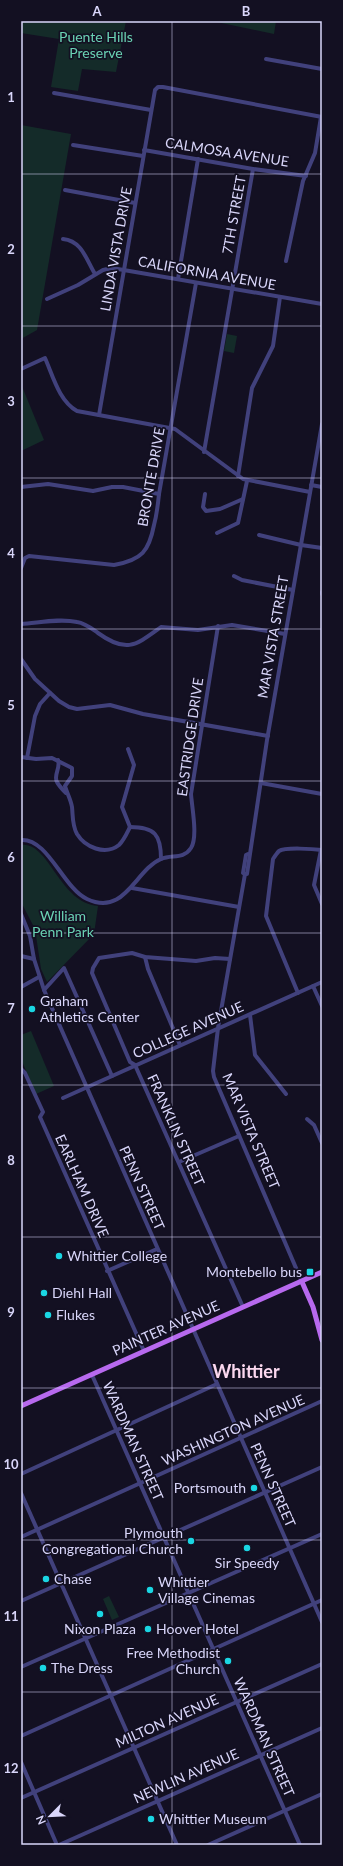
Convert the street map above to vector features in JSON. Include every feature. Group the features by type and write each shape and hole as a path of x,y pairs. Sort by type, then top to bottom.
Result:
{"main road":[{"name":"PAINTER AVENUE","path":"21,1406 322,1272"},
{"name":"MAR VISTA STREET","path":"302,1282 314,1312 322,1340"}],"street":[{"path":"266,59 322,69"},
{"name":"LINDA VISTA DRIVE","path":"99,415 155,90 158,87 163,87 322,117"},
{"path":"54,93 151,110"},
{"path":"286,262 303,181 315,153 322,117"},
{"name":"CALMOSA AVENUE","path":"73,145 143,156"},
{"name":"CALMOSA AVENUE","path":"144,150 253,169 306,176"},
{"path":"178,279 198,159"},
{"name":"7TH STREET","path":"204,452 253,169"},
{"path":"65,190 135,203"},
{"path":"63,239 71,240 79,245 95,274"},
{"name":"CALIFORNIA AVENUE","path":"47,299 72,288 95,274 108,269 123,269 322,304"},
{"name":"BRONTE DRIVE","path":"21,568 25,558 29,556 114,564 132,560 146,550 150,542 158,505 158,494 196,283"},
{"path":"238,476 252,388 273,346 280,297"},
{"path":"21,369 45,358 62,397 71,407 82,412 181,431 204,452 247,481 310,492"},
{"name":"MAR VISTA STREET","path":"302,1282 214,1077 213,1063 245,874 243,873 246,855 248,854 261,783 285,634 322,426"},
{"path":"217,533 238,524 247,481"},
{"path":"21,487 48,484 93,491 112,487 123,487 158,494"},
{"path":"311,485 322,487"},
{"path":"205,494 203,507 206,511 220,509 243,499"},
{"path":"259,535 301,545 322,548"},
{"path":"234,576 242,580 293,590"},
{"path":"21,624 76,621 86,624 106,639 123,645 133,645 140,642 161,627 198,630 232,625 285,634"},
{"name":"EASTRIDGE DRIVE","path":"161,859 176,858 187,854 192,846 194,822 191,794 201,724 218,626"},
{"path":"21,659 35,680 59,701 69,707 77,708 110,705 143,714 268,736"},
{"path":"27,758 40,704 50,693"},
{"path":"58,760 60,768 56,776 57,782 71,802 73,824 76,833 86,844 93,848 106,851 114,848 124,840 130,827 122,807 134,764 128,749"},
{"path":"21,757 36,760 52,758 69,766 72,772 65,786 67,795"},
{"path":"261,783 322,794"},
{"path":"21,840 31,841 41,848 76,891 86,899 98,902 109,901 120,897 132,888 141,875 161,859 161,846 157,835 152,830 142,827 130,827"},
{"path":"298,993 266,916 273,859 278,852 285,849 294,850 305,848 321,850 314,885 322,904"},
{"path":"132,888 239,907"},
{"name":"PENN STREET","path":"21,914 30,936 34,958 44,990 322,1622"},
{"name":"FRANKLIN STREET","path":"145,957 132,953 99,958 95,963 92,973 130,1062 135,1065 243,1307"},
{"path":"21,956 34,958"},
{"path":"180,1045 148,969 145,957 196,961 215,958 230,959"},
{"path":"44,990 64,968 112,1076"},
{"path":"21,987 39,977"},
{"name":"COLLEGE AVENUE","path":"63,1098 322,982"},
{"path":"313,986 322,1006"},
{"path":"250,1015 255,1055 286,1094"},
{"name":"EARLHAM DRIVE","path":"21,1069 25,1073 43,1112 40,1118 144,1351"},
{"path":"307,1119 314,1125 322,1143"},
{"path":"179,1162 239,1136"},
{"path":"108,1271 157,1249"},
{"name":"WARDMAN STREET","path":"92,1375 300,1845"},
{"path":"21,1474 217,1384"},
{"name":"WASHINGTON AVENUE","path":"21,1537 322,1401"},
{"path":"21,1601 322,1467"},
{"path":"21,1493 177,1845"},
{"path":"21,1667 322,1534"},
{"path":"21,1736 322,1600"},
{"name":"MILTON AVENUE","path":"21,1798 322,1664"},
{"name":"NEWLIN AVENUE","path":"58,1845 322,1728"},
{"path":"21,1762 58,1845"},
{"path":"208,1845 322,1794"}],"green space":[{"name":"Puente Hills Preserve","path":"21,21 126,21 116,72 82,69 78,91 51,87 59,39 21,33"},
{"path":"212,21 276,21 274,34"},
{"path":"21,125 71,134 37,330 21,339"},
{"path":"227,334 237,336 234,353 224,351"},
{"path":"21,384 44,440 21,451"},
{"name":"William Penn Park","path":"21,845 31,846 39,852 73,895 85,902 98,906 94,934 47,982 41,969 35,929 21,902"},
{"path":"31,1031 54,1086 36,1094 21,1059 21,1035"},
{"path":"109,1596 119,1617 112,1620 103,1599"}],"place":[{"name":"Graham Athletics Center","path":"32,1009"},
{"name":"Whittier College","path":"59,1256"},
{"name":"Montebello bus","path":"310,1272"},
{"name":"Diehl Hall","path":"44,1293"},
{"name":"Flukes","path":"48,1315"},
{"name":"Portsmouth","path":"254,1488"},
{"name":"Plymouth Congregational Church","path":"191,1541"},
{"name":"Sir Speedy","path":"247,1548"},
{"name":"Chase","path":"46,1579"},
{"name":"Whittier Village Cinemas","path":"150,1590"},
{"name":"Nixon Plaza","path":"100,1614"},
{"name":"Hoover Hotel","path":"148,1629"},
{"name":"Free Methodist Church","path":"228,1661"},
{"name":"The Dress","path":"43,1668"},
{"name":"Whittier Museum","path":"151,1819"}],"district":[{"name":"Whittier","path":"246,1372"}]}
